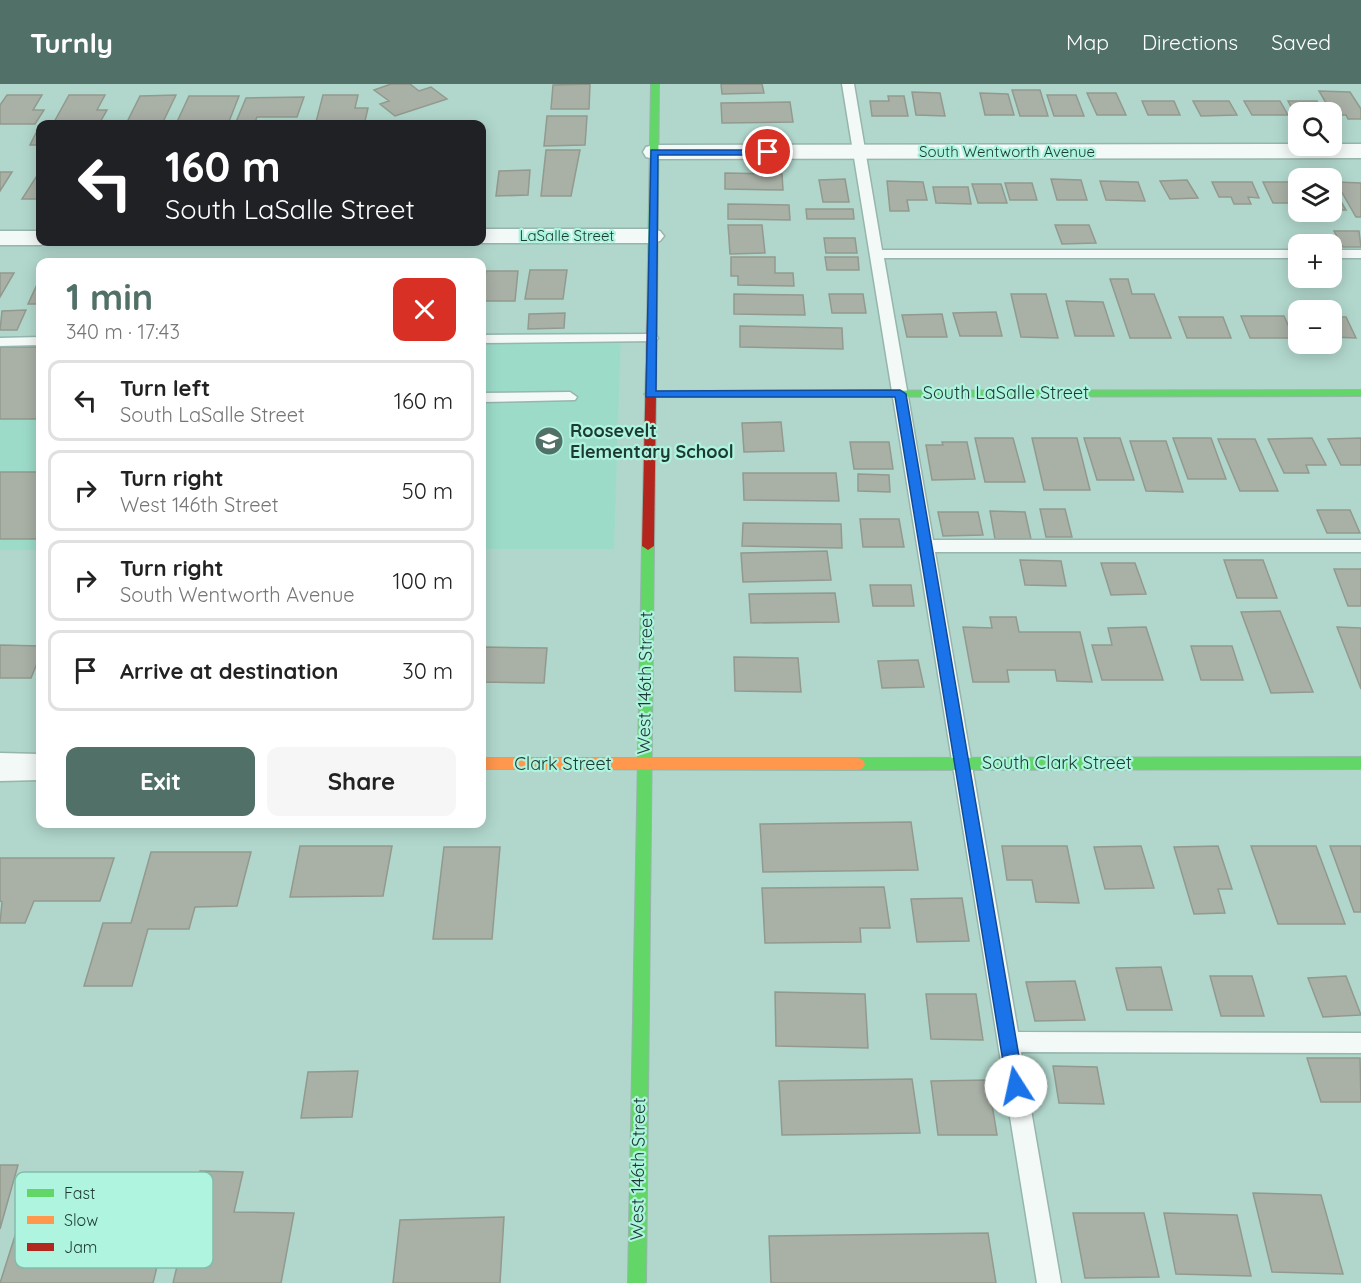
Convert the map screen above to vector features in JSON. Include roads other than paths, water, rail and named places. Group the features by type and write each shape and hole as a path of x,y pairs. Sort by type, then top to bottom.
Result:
{"street":[{"name":"West 146th Street","path":"637,1283 655,84"},
{"name":"South Wentworth Avenue","path":"654,152 1361,151"},
{"name":"LaSalle Street","path":"486,236 652,236"},
{"path":"0,238 36,238"},
{"name":"South LaSalle Street","path":"650,394 1361,393"},
{"name":"South Clark Street","path":"644,764 1361,763"},
{"name":"Clark Street","path":"486,764 644,764"},
{"path":"0,767 36,767"}],"lane":[{"path":"848,84 1049,1283"},
{"path":"876,254 1288,254"},
{"path":"1342,254 1361,254"},
{"path":"486,339 651,338"},
{"path":"0,342 36,341"},
{"path":"486,398 570,397"},
{"path":"925,546 1361,546"},
{"path":"1009,1042 1361,1043"}],"place":[{"name":"Roosevelt Elementary School","path":"549,441"}]}
